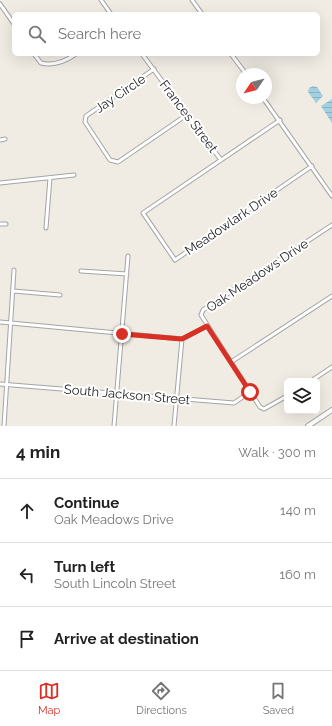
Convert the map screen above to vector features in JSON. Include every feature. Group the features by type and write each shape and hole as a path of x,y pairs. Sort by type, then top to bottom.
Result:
{"street":[{"path":"101,0 110,12"},
{"path":"192,0 201,12"},
{"path":"0,4 12,21"},
{"path":"36,56 41,63 44,64 64,61 73,56"},
{"name":"Frances Street","path":"144,56 221,160"},
{"path":"232,56 242,68"},
{"name":"Jay Circle","path":"154,69 86,116 85,122 110,160 118,162 188,114"},
{"path":"268,104 332,196"},
{"name":"Meadowlark Drive","path":"280,120 143,213 175,260 312,166"},
{"path":"0,140 5,139"},
{"path":"0,183 74,175"},
{"path":"46,228 50,178"},
{"path":"0,224 6,224"},
{"name":"Oak Meadows Drive","path":"284,398 264,409 250,392 201,315 203,310 332,225"},
{"path":"114,426 128,256"},
{"path":"4,426 14,270"},
{"path":"81,271 127,274"},
{"path":"13,291 60,295"},
{"path":"232,362 332,296"},
{"path":"0,322 182,339 207,326"},
{"path":"174,426 182,339"},
{"path":"315,378 332,367"},
{"name":"South Jackson Street","path":"0,384 234,402 250,392"},
{"path":"308,426 332,410"}],"water":[{"path":"313,86 317,87 323,96 316,103 308,92 309,88"},
{"path":"332,99 332,123 321,106"}],"route":[{"path":"122,334 182,339 207,326 232,362 250,392"}]}
